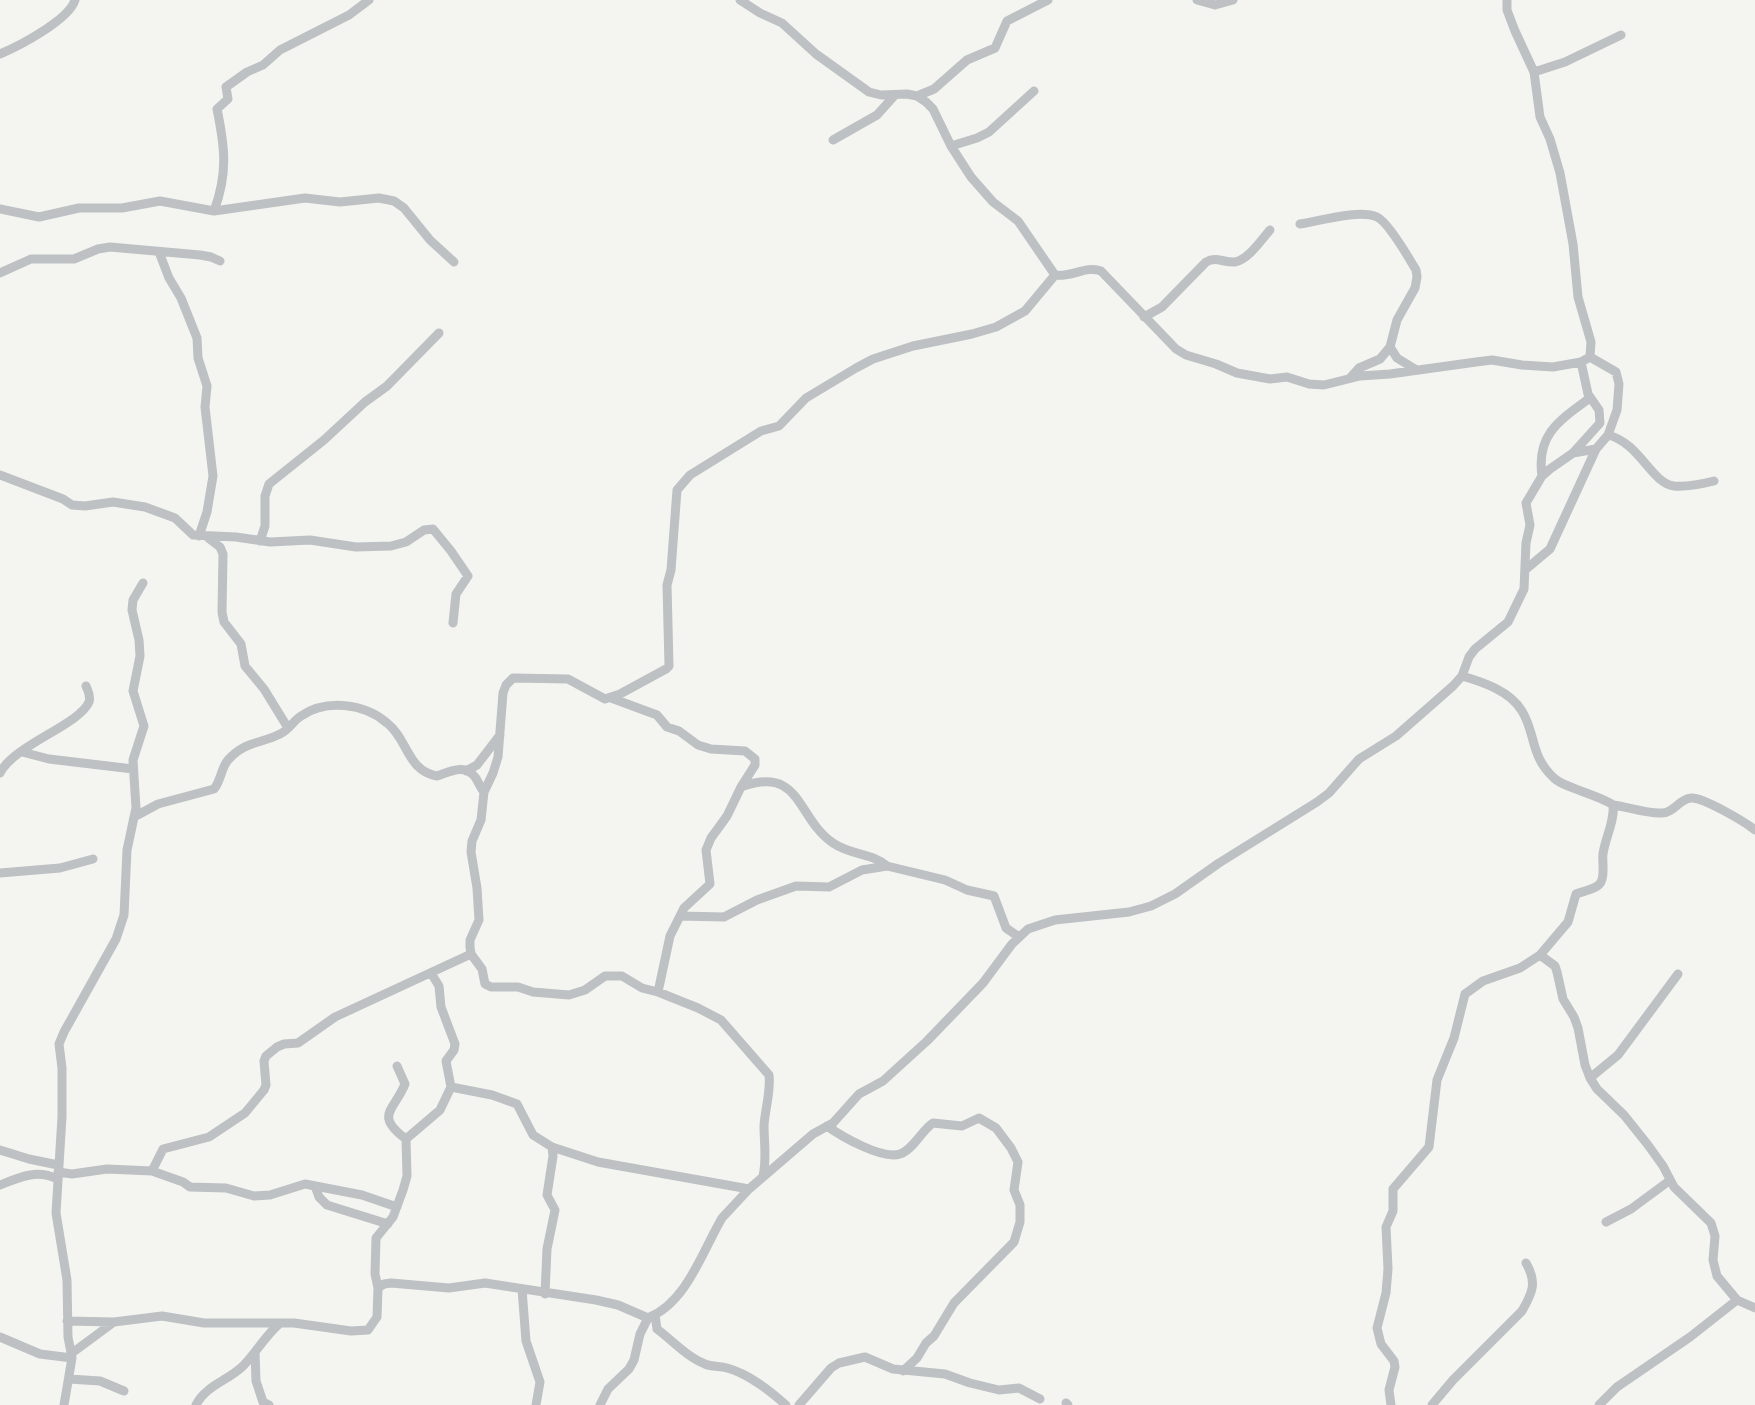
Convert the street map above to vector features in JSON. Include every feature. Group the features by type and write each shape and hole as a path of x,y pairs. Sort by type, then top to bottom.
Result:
{"street":[{"path":"0,54 22,44 61,18 70,10 75,0"},
{"path":"214,211 220,195 224,151 217,109 228,99 226,88 247,72 263,65 280,50 349,15 369,0"},
{"path":"740,0 782,23 816,54 858,86 876,94 918,96 934,89 967,60 995,48 1009,18 1048,0"},
{"path":"1196,0 1215,5 1233,0"},
{"path":"1507,0 1507,10 1534,72 1540,117 1550,139 1562,183 1573,244 1578,297 1591,342 1590,357"},
{"path":"1534,72 1565,62 1621,35"},
{"path":"951,146 989,132 1034,91"},
{"path":"833,140 877,116 895,95"},
{"path":"918,96 933,109 951,146 978,186 993,202 1018,221 1055,275"},
{"path":"0,209 39,217 79,208 122,208 160,201 214,211 305,198 340,202 379,198 394,201 404,208 430,240 454,262"},
{"path":"1300,223 1367,214 1380,218 1411,262 1418,277 1415,288 1397,320 1391,348 1380,359 1359,368 1350,378"},
{"path":"1144,317 1162,307 1210,259 1233,262 1240,260 1270,230"},
{"path":"0,273 31,260 74,259 110,247 211,257 220,261"},
{"path":"159,252 197,338 198,358 207,386 205,407 214,476 203,536"},
{"path":"1055,275 1066,276 1091,268 1101,271 1175,349 1237,373 1270,379 1287,377 1309,384 1324,385 1350,378 1492,360 1538,367 1581,362 1590,357"},
{"path":"611,698 669,667 667,585 671,570 677,490 683,481 761,431 779,426 814,393 873,359 929,342 982,332 1026,311 1055,275"},
{"path":"260,541 265,526 265,496 269,484 387,386 439,332"},
{"path":"1391,348 1397,358 1416,370"},
{"path":"1525,570 1550,550 1596,449 1608,435 1618,410 1618,377 1610,368 1590,357"},
{"path":"600,1405 608,1389 629,1369 640,1334 652,1317 680,1293 722,1219 749,1189 813,1134 838,1118 859,1094 883,1081 927,1041 983,983 1019,937 1037,925 1055,920 1129,912 1151,906 1175,894 1219,863 1317,803 1359,759 1396,736 1462,676 1475,649 1499,631 1515,612 1524,589 1531,520 1526,503 1542,475 1573,453 1600,423 1599,410 1590,398 1581,362"},
{"path":"1542,475 1541,451 1550,432 1590,398"},
{"path":"1608,435 1641,456 1665,484 1675,486 1714,481"},
{"path":"1573,453 1596,449"},
{"path":"0,475 72,505 120,503 157,510 175,518 188,532 203,536 260,541 310,540 374,548 406,542 425,530 433,529 468,576 456,594 453,623"},
{"path":"203,536 220,547 223,554 224,622 241,644 245,666 264,689 288,728"},
{"path":"64,1405 72,1355 67,1321 66,1280 57,1222 62,1117 59,1044 121,928 127,850 134,817 135,750 144,726 134,691 140,656 132,610 133,600 143,583"},
{"path":"1462,676 1492,686 1516,704 1522,711 1534,750 1557,782 1594,794 1613,805 1661,814 1694,798 1742,819 1755,830"},
{"path":"658,992 670,936 684,908 710,884 706,850 727,816 755,759 749,752 704,747 679,731 667,727 657,715 611,698 599,697 568,679 513,678 503,693 500,735 493,773 484,792 481,820 471,852 479,920 470,940 471,954 482,969 485,984 491,987 518,987 536,992 569,995 584,990 605,976 617,975 721,1020 768,1071 770,1084 763,1178"},
{"path":"0,774 5,765 88,704 90,696 86,686"},
{"path":"134,817 158,804 214,789 226,762 250,743 281,734 306,714 342,704 350,705 387,723 419,769 437,776 457,769 466,771 476,777 484,792"},
{"path":"466,771 477,765 500,735"},
{"path":"22,752 49,759 133,769"},
{"path":"741,787 762,781 775,781 800,802 825,837 844,850 872,856 887,866 945,880 967,890 994,896 1006,928 1019,937"},
{"path":"1391,1405 1389,1390 1394,1361 1381,1344 1377,1328 1386,1293 1386,1227 1393,1210 1393,1189 1429,1147 1437,1080 1454,1038 1465,994 1483,981 1520,968 1540,955 1568,922 1576,894 1602,882 1603,853 1614,813 1613,805"},
{"path":"0,873 60,868 93,859"},
{"path":"680,916 724,917 757,900 796,887 829,887 862,870 887,866"},
{"path":"152,1171 163,1149 209,1137 246,1113 264,1090 264,1061 277,1047 298,1043 335,1017 471,954"},
{"path":"1540,955 1555,966 1563,999 1574,1017 1590,1078 1648,1145 1663,1166 1669,1181 1711,1223 1715,1236 1714,1269 1723,1285 1737,1300 1755,1308"},
{"path":"406,1139 440,1110 451,1087 446,1061 455,1044 441,1007 439,986 431,973"},
{"path":"1590,1078 1618,1055 1678,974"},
{"path":"397,1066 405,1084 391,1108 390,1123 392,1128 406,1139"},
{"path":"451,1087 492,1095 517,1104 533,1135 552,1147 598,1162 749,1189"},
{"path":"827,1126 843,1137 879,1153 899,1154 908,1149 933,1124 962,1126 979,1118 996,1128 1018,1163 1014,1190 1021,1213 1014,1242 954,1303 934,1336 903,1371"},
{"path":"67,1321 114,1322 152,1316 204,1323 281,1322 351,1331 368,1330 377,1317 375,1245 380,1231 397,1207 407,1176 406,1139"},
{"path":"545,1294 547,1249 555,1210 548,1195 552,1147"},
{"path":"0,1150 58,1172"},
{"path":"0,1185 36,1173 72,1174 107,1169 152,1171 190,1187 226,1188 254,1196 270,1195 305,1184 362,1195 397,1207"},
{"path":"1606,1222 1631,1209 1669,1181"},
{"path":"316,1186 318,1197 327,1205 387,1224"},
{"path":"1432,1405 1453,1380 1522,1311 1530,1298 1533,1285 1533,1276 1526,1263"},
{"path":"378,1288 391,1283 449,1288 485,1283 618,1305 652,1317 657,1329 689,1355 706,1365 727,1368 746,1376 786,1405"},
{"path":"522,1289 526,1341 540,1382 536,1405"},
{"path":"1599,1405 1617,1387 1690,1337 1737,1300"},
{"path":"0,1337 40,1354 72,1355 114,1322"},
{"path":"196,1405 210,1389 243,1367 281,1322"},
{"path":"255,1352 256,1381 260,1398 269,1405"},
{"path":"799,1405 821,1378 839,1363 865,1357 882,1367 945,1374 999,1390 1019,1388 1040,1399"},
{"path":"69,1379 100,1381 124,1391"}]}
